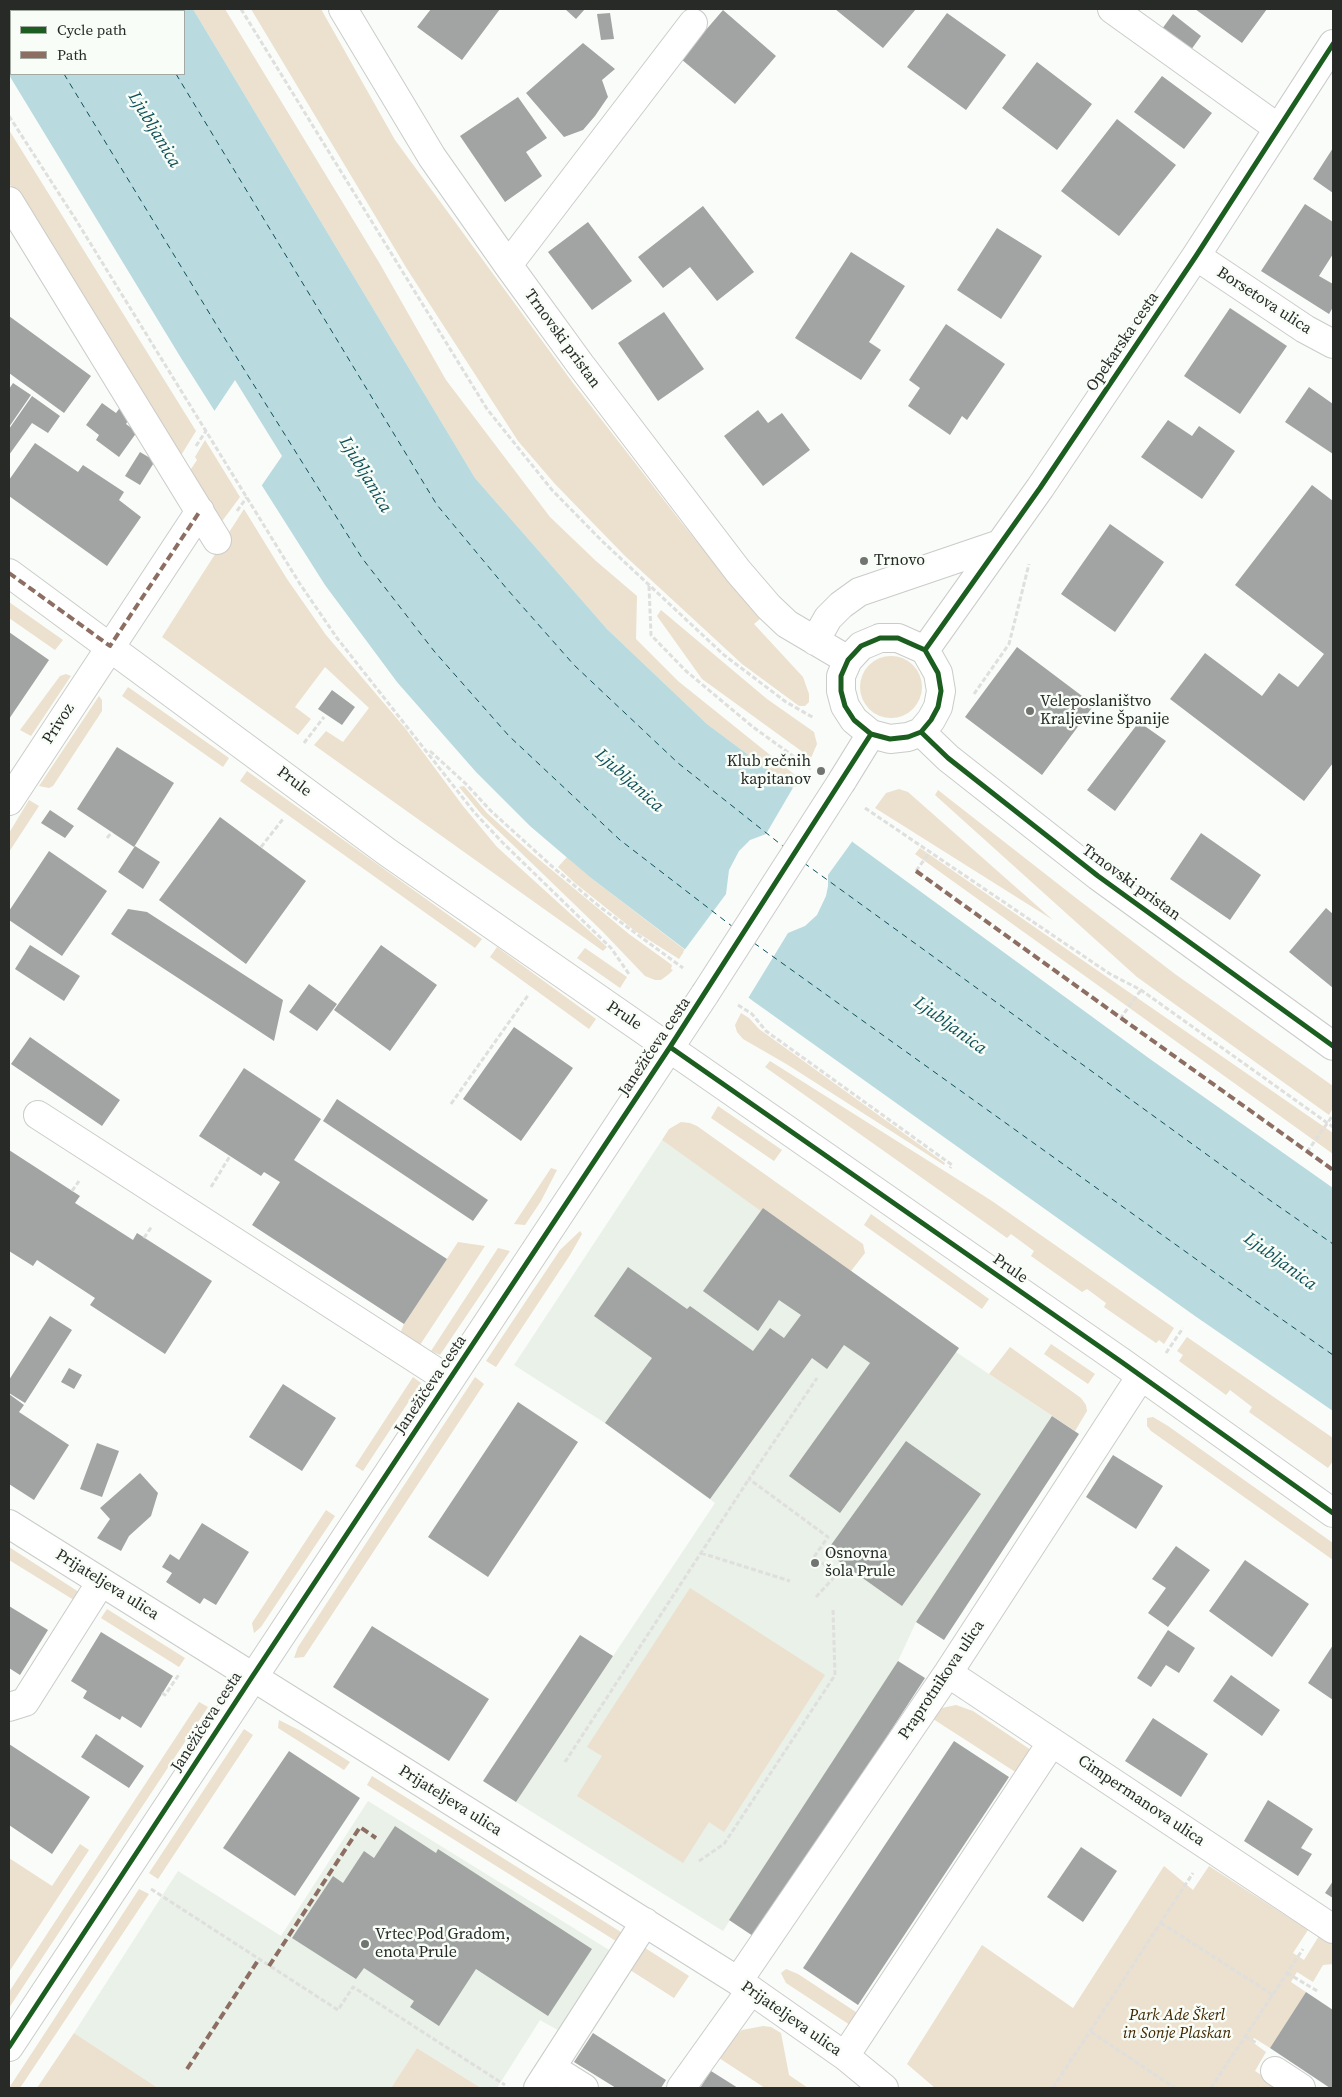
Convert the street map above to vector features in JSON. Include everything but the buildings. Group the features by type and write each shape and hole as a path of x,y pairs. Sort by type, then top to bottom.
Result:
{"street":[{"name":"Trnovski pristan","path":"343,9 432,157 508,266 580,364 738,571 769,607 787,624 848,660"},
{"path":"1112,9 1278,128"},
{"path":"508,266 693,23"},
{"name":"Opekarska cesta","path":"925,650 1040,488 1196,256 1333,44"},
{"path":"9,201 217,540"},
{"name":"Borsetova ulica","path":"1196,256 1305,329 1333,344"},
{"name":"Privoz","path":"9,801 200,511"},
{"path":"815,641 828,618 840,605 859,592 1000,544"},
{"name":"Prule","path":"9,572 387,852 1141,1376 1333,1513"},
{"path":"880,638 898,638 925,650 938,673 941,691 938,707 932,720 921,732 908,737 890,739 871,734 854,720 845,706 841,691 841,676 848,660 861,646 880,638"},
{"name":"Trnovski pristan","path":"921,732 948,758 1098,876 1333,1046"},
{"name":"Janežičeva cesta","path":"9,2047 252,1677 670,1048 871,734"},
{"path":"38,1115 449,1380"},
{"name":"Praprotnikova ulica","path":"681,2088 745,1986 1141,1376"},
{"name":"Prijateljeva ulica","path":"9,1524 745,1986 844,2056 884,2088"},
{"path":"9,1707 25,1702 101,1582"},
{"name":"Cimpermanova ulica","path":"948,1673 1327,1925"},
{"path":"844,2056 1052,1742"},
{"path":"584,2088 545,2078 645,1922"},
{"path":"1275,2071 1301,2088"}],"path":[{"path":"242,9 487,409 552,490 724,655 786,702 818,721"},
{"path":"9,116 76,220 300,584 337,638 474,812 502,842 611,948 629,974"},
{"path":"995,663 1009,644 1030,560"},
{"path":"649,585 651,636 686,671 753,727 800,761"},
{"path":"304,744 324,717"},
{"path":"879,818 1110,974 1141,990 1333,1126"},
{"path":"261,847 283,819"},
{"path":"107,838 112,832"},
{"path":"916,871 930,852"},
{"path":"1120,1018 1141,990"},
{"path":"452,1104 529,994"},
{"path":"1307,1152 1333,1114"},
{"path":"1164,1356 1182,1328"},
{"path":"565,1762 817,1378"},
{"path":"749,1479 828,1537 814,1557 837,1574 816,1598"},
{"path":"701,1553 790,1581"},
{"path":"699,1861 724,1844 834,1675 833,1609"},
{"path":"162,1693 165,1695 180,1673"},
{"path":"1053,2088 1197,1867"},
{"path":"124,1871 338,2010 353,1987 510,2088"},
{"path":"1161,1923 1273,1995"},
{"path":"1211,2088 1287,1973 1327,1925"},
{"path":"1287,1973 1319,1992"},
{"path":"1091,2032 1175,2088"}],"shaded area":[{"name":"Osnovna šola Prule","path":"662,1140 761,1210 763,1208 959,1348 956,1352 1052,1416 916,1622 898,1661 723,1931 516,1802 715,1503 605,1423 514,1365"},
{"name":"Vrtec Pod Gradom, enota Prule","path":"368,1801 614,1953 563,2033 540,2020 497,2088 481,2088 417,2048 391,2088 158,2088 74,2033 178,1871 281,1936"}],"green space":[{"path":"193,9 225,9 380,264 446,380 550,517 596,561 637,596 636,639 678,681 800,779 794,789 707,724 607,629 475,478"},
{"path":"251,9 321,9 395,140 573,383 681,522 760,619 754,624 803,677 809,694 809,702 805,706 799,706 742,664 624,555 555,484 518,441 407,269"},
{"path":"9,130 196,431 180,457 9,183"},
{"path":"205,440 240,497 220,524 189,472 197,460 195,457"},
{"path":"244,509 287,579 326,635 405,728 463,806 497,847 607,947 603,951 314,745 326,731 343,742 369,708 325,667 295,707 311,719 298,735 162,637"},
{"path":"9,602 63,640 55,650 9,618"},
{"path":"661,610 767,699 814,732 817,744 811,758 702,679 657,616"},
{"path":"891,656 908,661 913,665 917,670 922,687 917,704 913,709 908,713 891,718 874,713 869,709 865,704 860,687 865,670 869,665 874,661"},
{"path":"66,674 71,676 31,736 20,730 60,676"},
{"path":"128,687 229,758 223,767 122,696"},
{"path":"99,696 102,700 102,711 53,786 49,788 39,786"},
{"path":"247,771 482,939 475,948 240,781"},
{"path":"464,786 487,813 530,852 629,934 672,965 671,969 673,970 661,980 645,976 602,931 482,815 459,787"},
{"path":"899,789 908,792 1053,920 875,808 886,793"},
{"path":"938,790 1175,974 1333,1086 1333,1108 1329,1115 1137,977 935,795"},
{"path":"29,800 39,806 9,852 9,833"},
{"path":"920,848 1333,1133 1333,1154 915,854"},
{"path":"567,857 591,878 685,950 679,959 635,931 575,883 558,867"},
{"path":"497,947 596,1019 589,1029 490,957"},
{"path":"585,948 627,977 620,988 577,958"},
{"path":"741,1013 749,1018 759,1029 945,1163 944,1165 788,1065 743,1039 737,1032 735,1025"},
{"path":"770,1061 992,1201 1174,1328 1164,1344 1159,1340 1156,1343 1104,1307 1106,1303 1087,1289 1082,1292 1031,1256 1034,1251 1011,1234 1007,1238 765,1067"},
{"path":"718,1106 782,1150 774,1161 711,1118"},
{"path":"681,1122 697,1126 863,1244 865,1253 851,1271 763,1208 761,1211 662,1140 669,1129"},
{"path":"551,1168 557,1170 541,1201 525,1225 514,1224"},
{"path":"871,1214 989,1299 982,1309 864,1225"},
{"path":"580,1231 582,1234 570,1255 496,1367 486,1361 560,1250"},
{"path":"458,1242 485,1246 418,1348 399,1336 404,1324"},
{"path":"498,1248 510,1251 440,1355 431,1351"},
{"path":"1187,1337 1333,1438 1333,1461 1328,1468 1249,1412 1252,1407 1230,1390 1226,1395 1179,1361 1183,1355 1177,1351"},
{"path":"1051,1344 1095,1374 1088,1384 1044,1354"},
{"path":"1010,1347 1081,1398 1086,1405 1087,1411 1075,1431 989,1374"},
{"path":"413,1377 421,1383 363,1471 355,1466"},
{"path":"475,1377 484,1384 304,1657 294,1658 298,1647"},
{"path":"1153,1417 1333,1543 1333,1560 1151,1431 1147,1426 1147,1418"},
{"path":"326,1510 335,1516 261,1627 254,1633 252,1623"},
{"path":"9,1547 82,1594 77,1602 9,1560"},
{"path":"690,1588 825,1675 724,1832 709,1822 683,1863 577,1796 602,1756 587,1747"},
{"path":"107,1609 185,1658 179,1667 101,1618"},
{"path":"199,1702 208,1707 9,2008 9,1992"},
{"path":"956,1705 973,1711 1034,1752 1020,1775 930,1717 942,1708"},
{"path":"279,1720 299,1730 350,1762 344,1770 278,1728"},
{"path":"244,1729 253,1735 158,1879 149,1873"},
{"path":"372,1776 624,1934 619,1943 367,1785"},
{"path":"80,1844 89,1850 9,1972 9,1858 52,1886"},
{"name":"Park Ade Škerl in Sonje Plaskan","path":"1164,1866 1193,1890 1209,1866 1308,1930 1293,1953 1304,1960 1319,1936 1333,1945 1333,1964 1323,1965 1313,1982 1297,1972 1291,1982 1306,1992 1270,2048 1254,2038 1251,2041 1266,2052 1255,2071 1282,2088 935,2088 907,2064 982,1945 1073,2008"},
{"path":"139,1889 149,1894 20,2088 9,2088"},
{"path":"642,1946 689,1976 674,1998 627,1968"},
{"path":"786,1969 798,1974 862,2016 853,2027 786,1983 781,1973"},
{"path":"763,2026 771,2027 781,2033 789,2075 808,2088 765,2088 719,2058 734,2037 742,2030"},
{"path":"74,2033 158,2088 37,2088"},
{"path":"417,2048 481,2088 391,2088"}],"water":[{"name":"Ljubljanica","path":"9,9 193,9 475,478 607,629 707,724 794,789 854,843 1150,1059 1333,1188 1333,1411 1195,1316 753,1001 591,878 530,826 476,772 397,682 325,585 181,358 9,75"}],"pier":[{"path":"235,380 282,456 260,488 213,413"},
{"path":"794,786 854,839 828,875 826,896 817,915 805,926 788,933 747,1000 683,952 726,894 729,870 739,851 750,840 766,834"}],"ferry route":[{"path":"65,75 222,334 362,558 434,651 509,736 620,840 733,927"},
{"path":"177,75 437,505 574,665 678,763 784,847"},
{"path":"804,863 1333,1244"},
{"path":"754,943 1333,1355"}],"marked path":[{"path":"9,573 110,646 200,511"},
{"path":"916,871 1333,1170"},
{"path":"269,1966 360,1827 376,1838"},
{"path":"187,2069 259,1959"}],"cycle path":[{"path":"925,650 1040,488 1196,256 1333,44"},
{"path":"880,638 898,638 925,650 938,673 941,691 938,707 931,720 921,732 908,737 890,739 871,734 854,720 845,706 841,691 841,676 848,660 861,646 880,638"},
{"path":"921,732 948,758 1098,876 1333,1046"},
{"path":"9,2047 670,1047 871,734"},
{"path":"670,1047 1123,1363 1333,1513"}],"place":[{"name":"Trnovo","path":"864,561"},
{"name":"Veleposlaništvo Kraljevine Španije","path":"1030,711"},
{"name":"Klub rečnih kapitanov","path":"821,771"},
{"name":"Osnovna šola Prule","path":"815,1563"},
{"name":"Vrtec Pod Gradom, enota Prule","path":"365,1944"}]}
